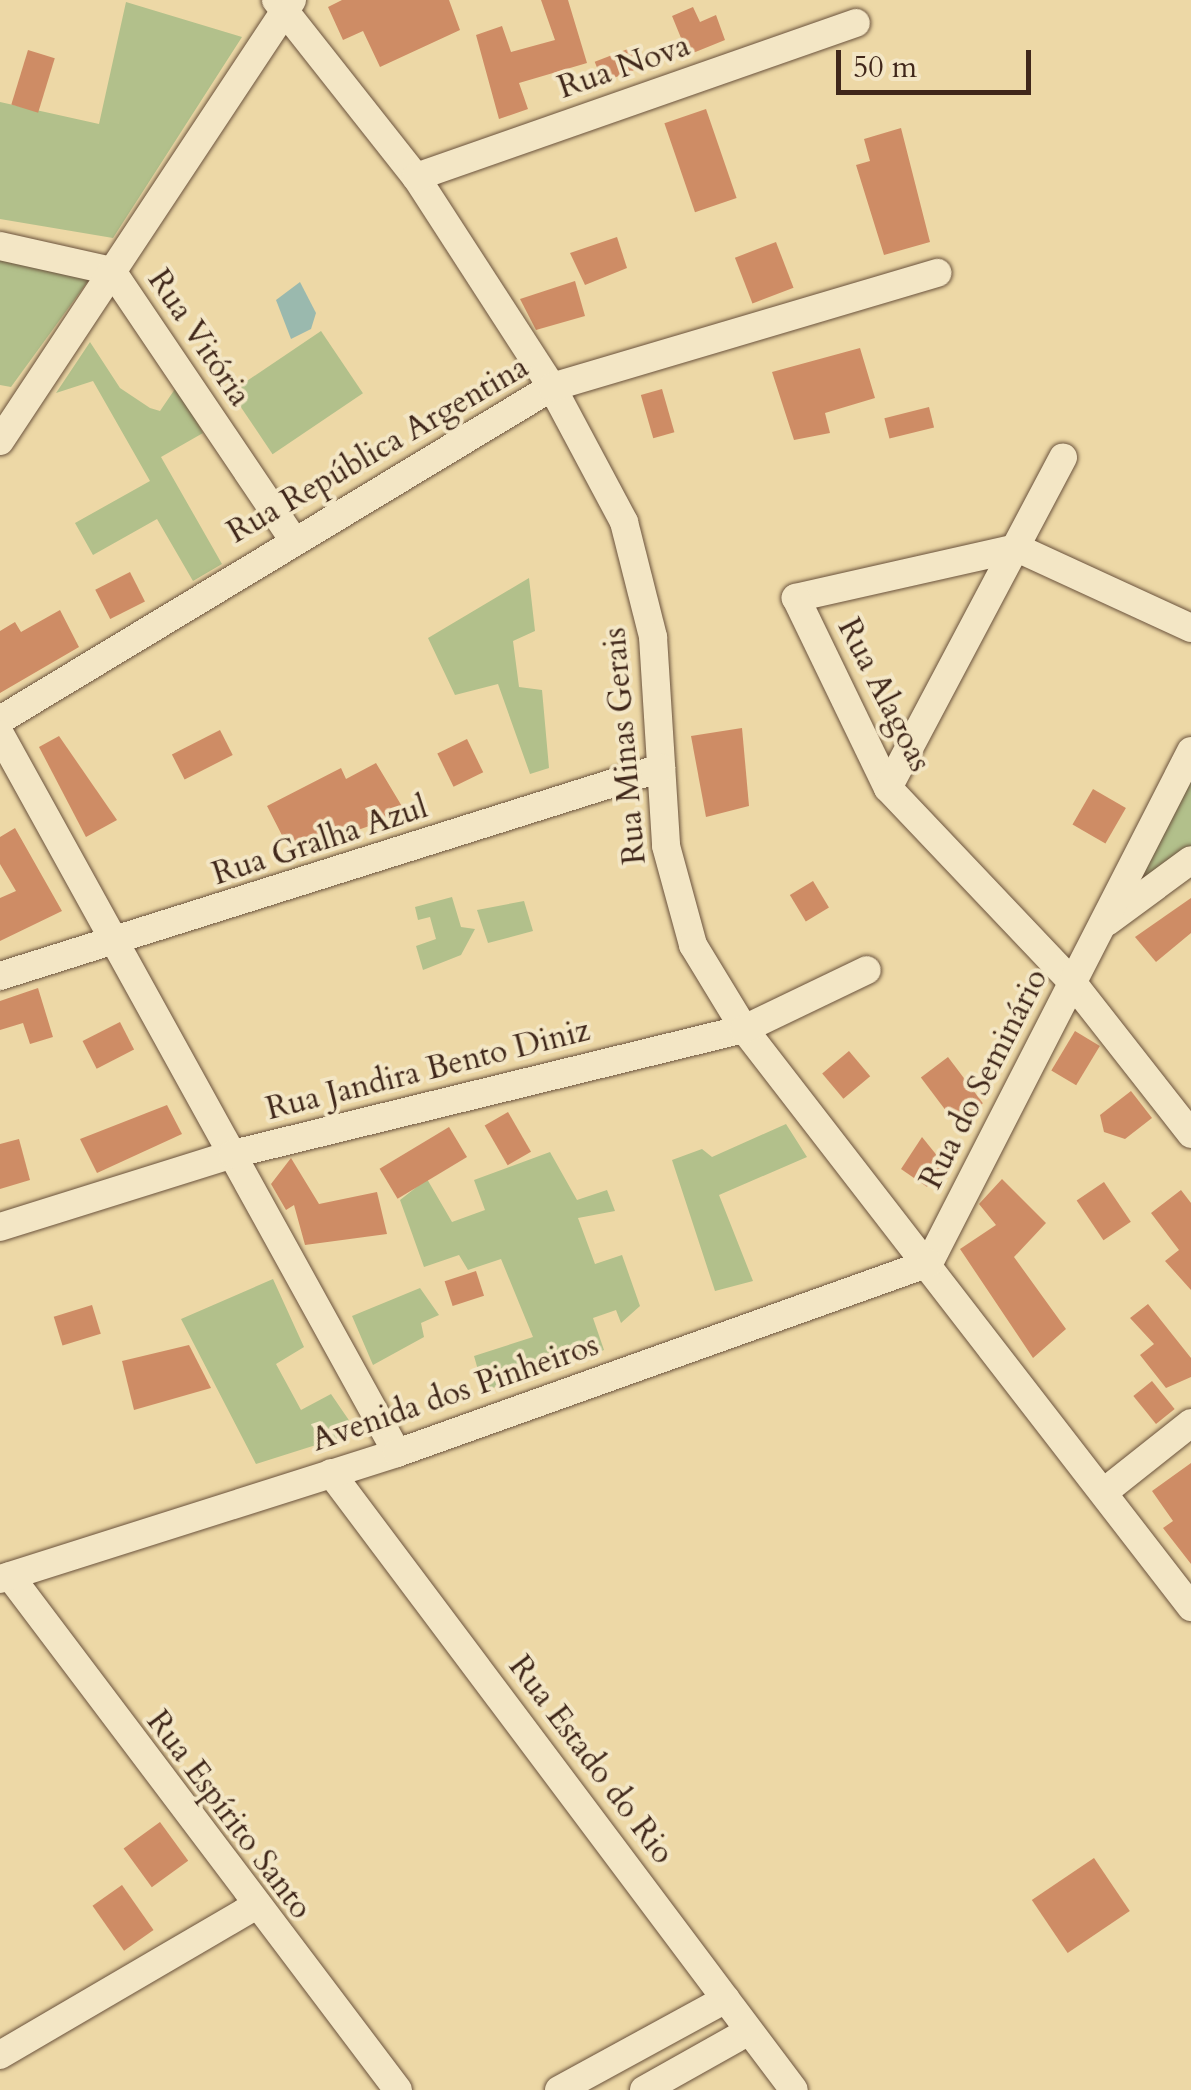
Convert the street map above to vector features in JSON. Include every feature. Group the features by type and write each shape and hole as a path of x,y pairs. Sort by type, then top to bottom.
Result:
{"street":[{"name":"Rua Minas Gerais","path":"285,1 416,177 552,387 639,563 675,892 693,944 744,1029 929,1263 1191,1607"},
{"path":"0,441 285,1"},
{"name":"Rua Nova","path":"416,177 856,23"},
{"name":"Rua Vitória","path":"0,246 112,271 293,538"},
{"name":"Rua República Argentina","path":"0,720 293,538 552,387 937,273"},
{"path":"888,788 1063,458"},
{"path":"1017,548 1191,628"},
{"name":"Rua Alagoas","path":"1017,548 796,598 888,788 1072,982 1191,1134"},
{"path":"0,734 119,942 397,1453"},
{"name":"Rua do Seminário","path":"929,1263 1191,752"},
{"name":"Rua Gralha Azul","path":"0,976 119,942 660,768"},
{"name":"Rua do Seminário","path":"1102,926 1191,860"},
{"name":"Rua Jandira Bento Diniz","path":"0,1227 233,1154 744,1029 867,970"},
{"name":"Avenida dos Pinheiros","path":"5,1578 397,1453 929,1263"},
{"path":"1104,1492 1191,1423"},
{"name":"Rua Estado do Rio","path":"331,1472 794,2090"},
{"name":"Rua Espírito Santo","path":"5,1578 252,1908 398,2090"},
{"path":"0,2055 252,1908"},
{"path":"559,2090 726,1999"},
{"path":"644,2090 749,2031"}],"green space":[{"path":"126,2 242,37 113,238 0,219 0,102 99,124"},
{"path":"0,255 91,277 11,387 0,385"},
{"path":"321,331 363,393 273,454 231,392"},
{"path":"90,342 120,388 150,408 160,411 177,386 203,433 161,457 222,564 193,581 157,519 93,555 75,523 150,481 93,381 56,393"},
{"path":"529,578 535,631 513,641 519,687 542,690 549,768 530,774 498,684 455,695 428,638"},
{"path":"1191,763 1191,848 1123,899"},
{"path":"452,897 461,927 475,929 461,955 423,970 416,946 436,939 430,917 418,920 415,907"},
{"path":"524,901 533,931 488,943 477,910"},
{"path":"786,1124 807,1157 719,1195 753,1281 715,1291 672,1160 702,1149 712,1157"},
{"path":"550,1152 577,1200 607,1190 615,1211 578,1218 595,1264 622,1255 640,1306 621,1323 616,1310 593,1318 604,1350 484,1391 474,1356 533,1337 501,1259 468,1270 459,1255 424,1267 400,1200 427,1179 452,1222 485,1210 474,1180"},
{"path":"273,1279 304,1347 276,1364 301,1410 331,1394 357,1432 256,1464 181,1319"},
{"path":"420,1288 439,1315 421,1323 424,1337 373,1365 352,1316"}],"water":[{"path":"300,282 316,313 311,329 291,339 276,300"}],"building":[{"path":"342,0 449,0 460,30 380,67 363,31 343,40 328,7"},
{"path":"541,0 568,0 587,63 519,83 528,109 499,119 476,35 502,26 511,52 555,40"},
{"path":"693,7 700,22 716,15 725,40 688,55 672,16"},
{"path":"633,47 641,68 603,82 595,62"},
{"path":"28,50 55,58 38,113 11,105"},
{"path":"706,109 737,198 695,212 664,123"},
{"path":"901,128 930,242 884,255 856,165 870,161 864,139"},
{"path":"617,237 627,268 585,285 570,253"},
{"path":"776,242 794,288 752,304 735,258"},
{"path":"575,281 585,316 536,330 520,299"},
{"path":"860,348 875,398 825,413 830,433 794,440 772,372"},
{"path":"662,389 674,432 653,438 641,395"},
{"path":"929,407 934,427 889,439 884,418"},
{"path":"130,572 145,601 110,619 95,590"},
{"path":"60,610 79,647 0,693 0,631 15,622 21,632"},
{"path":"742,728 749,806 706,817 691,736"},
{"path":"220,730 233,755 185,779 172,755"},
{"path":"59,736 117,820 86,837 39,747"},
{"path":"467,739 483,772 454,787 437,753"},
{"path":"376,763 406,813 338,837 333,827 289,849 267,806 341,768 346,779"},
{"path":"1093,789 1126,808 1105,844 1072,825"},
{"path":"15,828 62,911 0,941 0,898 16,891 0,864 0,837"},
{"path":"813,881 829,908 806,921 790,895"},
{"path":"1191,898 1191,933 1156,962 1135,937"},
{"path":"38,988 53,1037 30,1044 23,1023 0,1030 0,1001"},
{"path":"120,1022 134,1050 97,1069 83,1041"},
{"path":"1075,1031 1100,1046 1076,1085 1051,1070"},
{"path":"849,1051 870,1076 843,1099 822,1073"},
{"path":"948,1057 983,1103 956,1124 921,1077"},
{"path":"1131,1091 1152,1118 1125,1139 1104,1132 1100,1115"},
{"path":"167,1105 182,1134 97,1173 80,1139"},
{"path":"508,1112 531,1152 508,1165 485,1126"},
{"path":"449,1127 467,1157 398,1199 380,1169"},
{"path":"922,1137 943,1163 927,1187 901,1169"},
{"path":"19,1139 30,1180 0,1189 0,1144"},
{"path":"291,1158 319,1204 377,1192 387,1234 305,1245 294,1205 286,1210 271,1184"},
{"path":"1002,1179 1046,1223 1014,1257 1066,1329 1033,1358 960,1249 996,1225 979,1204"},
{"path":"1104,1182 1131,1222 1103,1240 1077,1200"},
{"path":"1181,1190 1191,1203 1191,1290 1165,1261 1179,1250 1151,1213"},
{"path":"476,1271 484,1296 453,1306 445,1281"},
{"path":"1148,1304 1191,1358 1191,1377 1166,1388 1140,1355 1154,1344 1130,1318"},
{"path":"92,1305 101,1334 63,1345 54,1317"},
{"path":"189,1345 211,1388 134,1410 122,1361"},
{"path":"1152,1381 1175,1409 1156,1424 1133,1396"},
{"path":"1191,1463 1191,1564 1163,1528 1173,1521 1152,1491"},
{"path":"160,1822 188,1861 152,1887 124,1848"},
{"path":"1094,1858 1130,1911 1068,1953 1032,1900"},
{"path":"122,1885 154,1930 124,1951 93,1906"}]}
